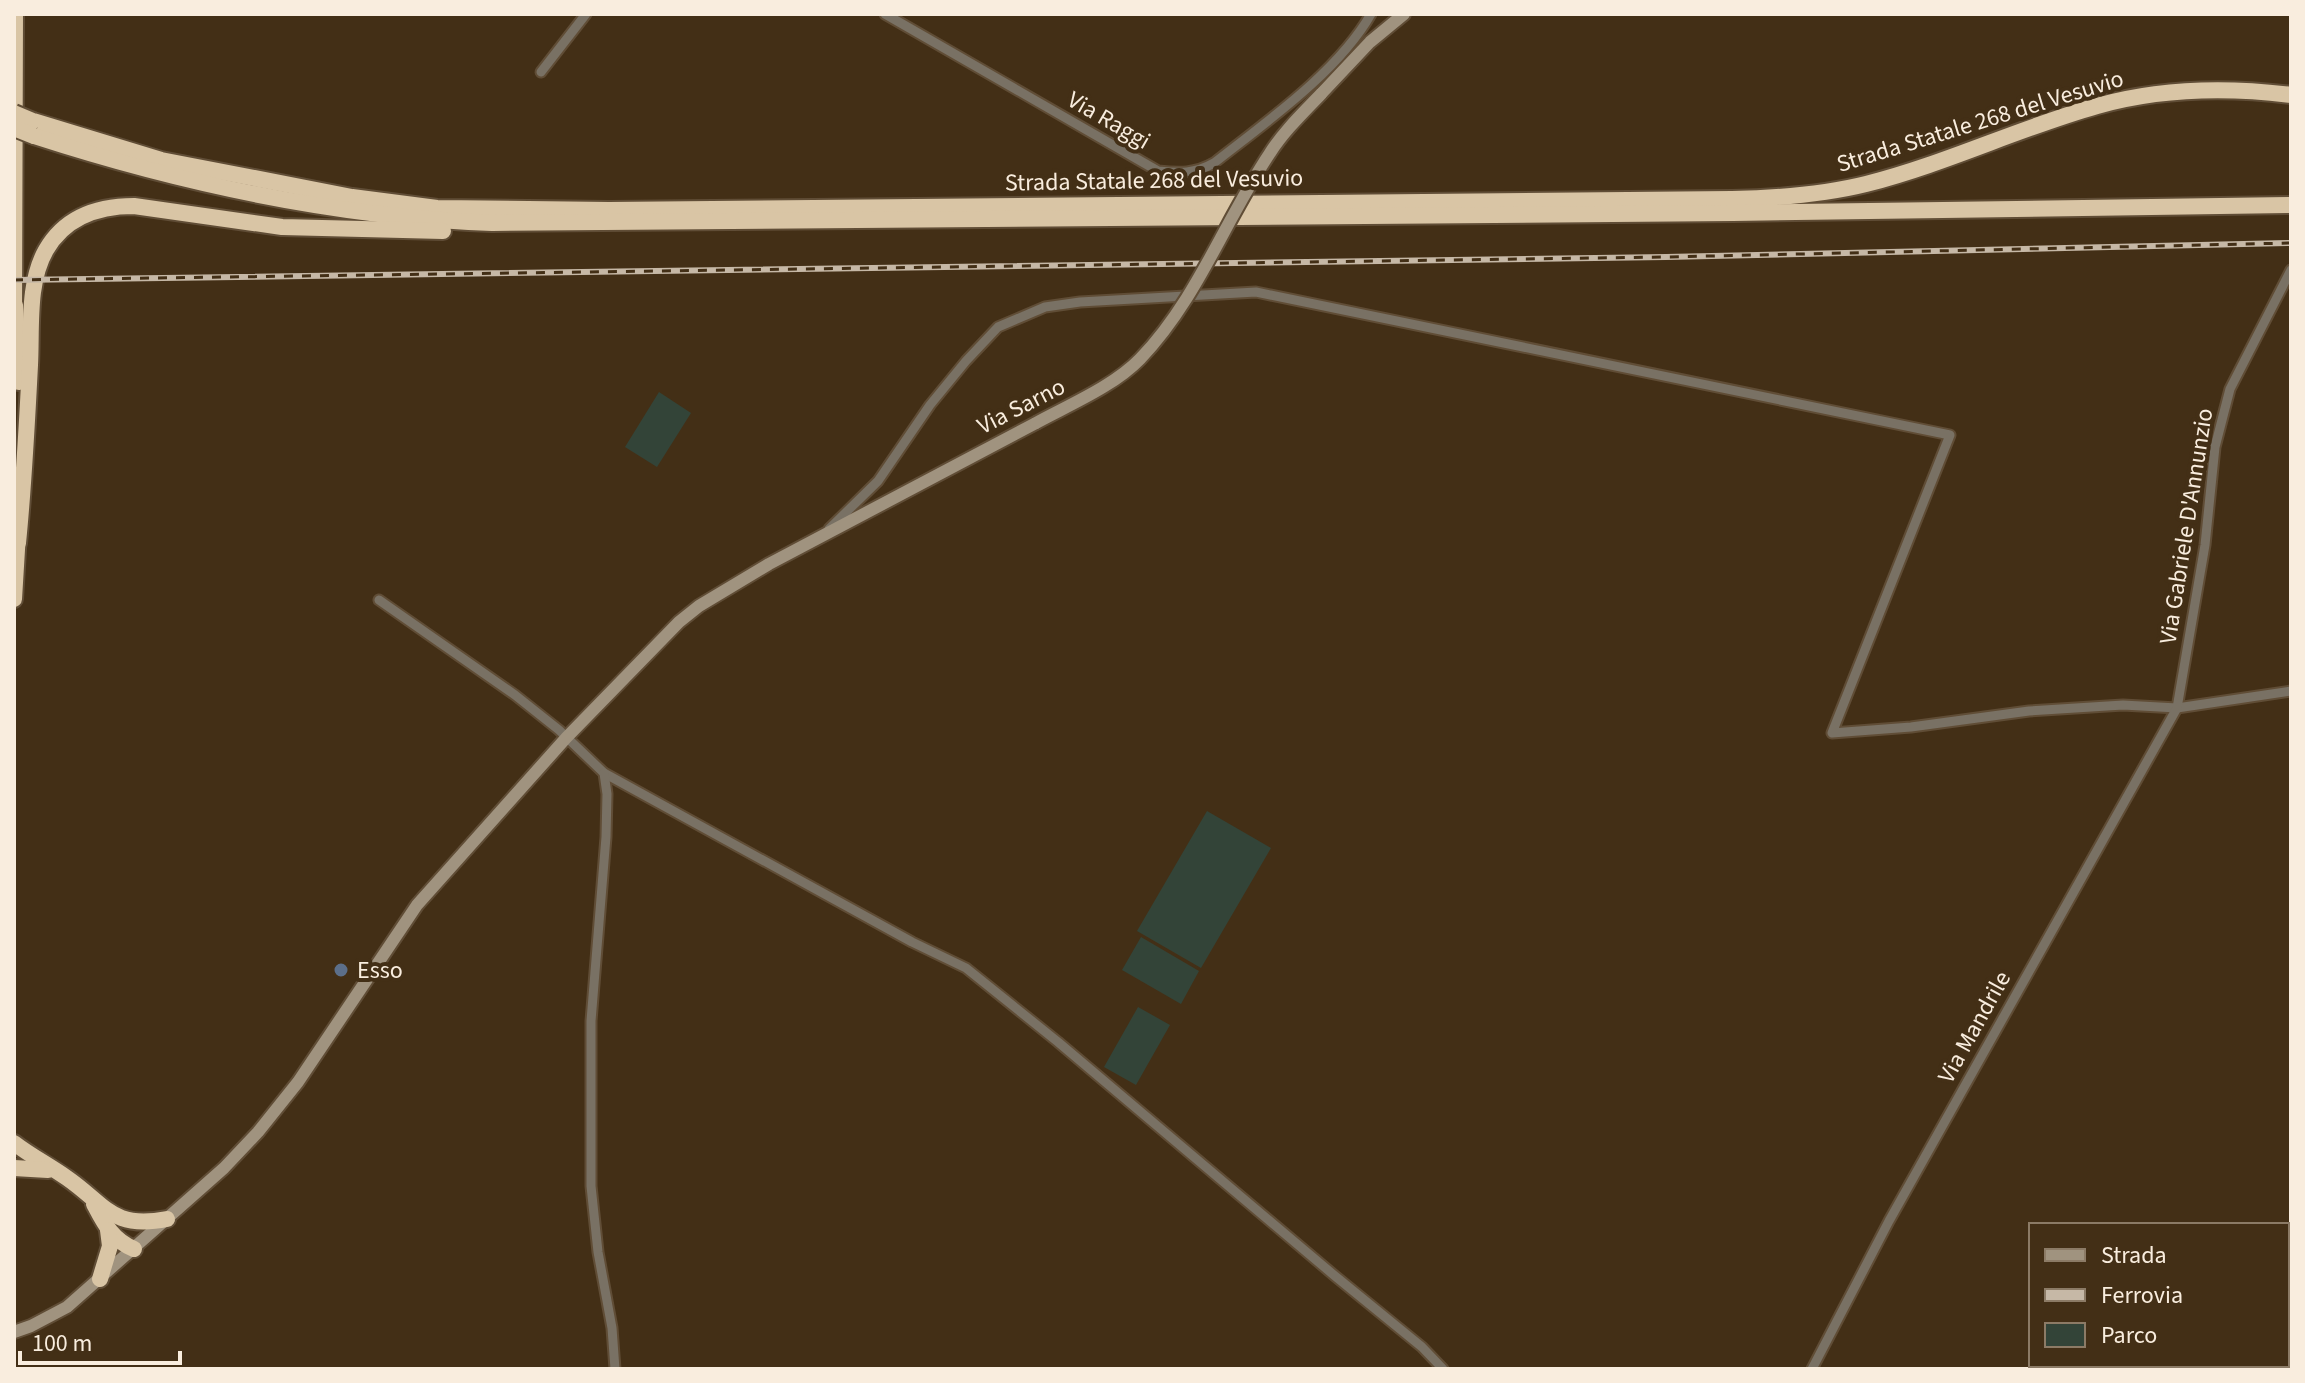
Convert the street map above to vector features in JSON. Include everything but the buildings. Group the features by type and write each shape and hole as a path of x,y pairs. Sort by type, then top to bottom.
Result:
{"highway":[{"path":"14,314 15,14"},
{"name":"Strada Statale 268 del Vesuvio","path":"14,128 33,128 197,168 352,197 437,208 609,210 1732,199 1795,196 1863,185 1932,164 2058,118 2132,98 2205,90 2250,90 2291,95"},
{"name":"Strada Statale 268 del Vesuvio","path":"14,113 33,128 102,158 170,176 350,211 436,221 609,224 2291,205"},
{"path":"14,599 33,299 38,268 53,239 79,217 113,206 134,206 246,224 312,230 536,232 609,224"},
{"path":"15,300 19,356 18,543"},
{"path":"14,1143 57,1172 92,1201 112,1223 128,1229 134,1249"},
{"path":"14,1168 57,1172"},
{"path":"112,1223 167,1219"},
{"path":"100,1279 107,1261 112,1223"}],"street":[{"path":"541,72 586,14"},
{"name":"Via Raggi","path":"885,14 1158,171 1181,174 1201,170 1214,163 1295,98 1346,48 1371,14"},
{"name":"Via Sarno","path":"14,1332 67,1307 224,1168 258,1132 298,1082 417,905 566,738 679,622 699,606 769,564 1092,393 1138,361 1166,328 1194,285 1287,129 1370,42 1404,14"},
{"name":"Via Gabriele D'Annunzio","path":"2177,708 2205,545 2215,447 2230,389 2291,270"},
{"path":"818,540 878,481 930,405 998,327 1045,307 1080,302 1256,292 1477,340 1950,435 1832,733 1911,727 2029,711 2123,705 2177,708 2291,691"},
{"path":"379,600 515,695 604,773 912,942 966,968 1422,1347 1443,1369"},
{"name":"Via Mandrile","path":"1812,1369 1904,1194 2177,708"},
{"path":"604,773 606,837 591,1021 591,1186 615,1369"}],"green space":[{"path":"659,392 691,413 657,467 625,447"},
{"path":"1207,811 1271,848 1201,968 1137,931"},
{"path":"1141,937 1199,971 1181,1004 1122,970"},
{"path":"1138,1007 1170,1025 1136,1085 1104,1067"}],"railway":[{"path":"14,280 1666,257 2291,243"}],"place":[{"name":"Esso","path":"341,970"}]}
